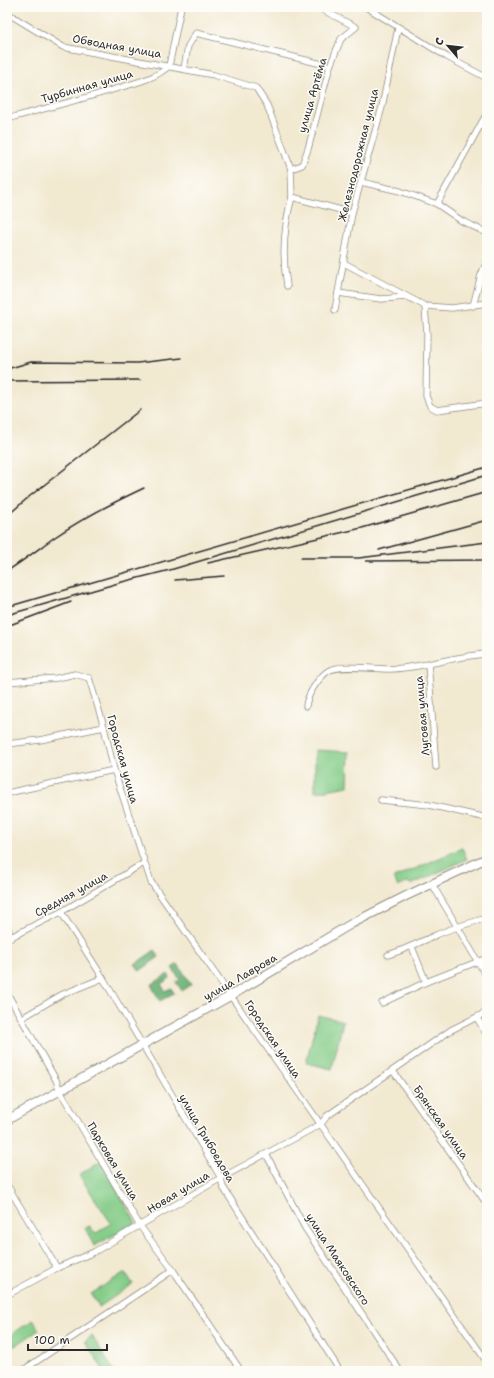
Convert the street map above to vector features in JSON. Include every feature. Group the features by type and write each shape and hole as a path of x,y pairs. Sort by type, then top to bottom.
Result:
{"main road":[{"name":"улица Лаврова","path":"7,1120 232,995 352,924 487,858"}],"street":[{"path":"169,66 181,7"},
{"name":"улица Артёма","path":"291,169 302,165 330,66 341,39 356,27 316,7"},
{"path":"366,7 398,28 487,78"},
{"path":"482,7 487,9"},
{"name":"Обводная улица","path":"7,13 63,47 214,74 256,88 267,105 291,169 292,197"},
{"name":"Железнодорожная улица","path":"335,310 352,213 382,107 398,28"},
{"path":"184,69 188,46 196,33 330,66"},
{"name":"Турбинная улица","path":"7,118 97,95 138,82 162,72 169,66"},
{"path":"437,204 487,113"},
{"path":"361,182 400,191 437,204 462,221 487,233"},
{"path":"287,286 285,234 287,215 292,197 352,213"},
{"path":"473,306 481,275 487,261"},
{"path":"344,263 425,306 452,308 487,303"},
{"path":"338,293 382,299 408,297"},
{"path":"425,306 428,334 426,396 430,406 437,410 487,403"},
{"name":"Луговая улица","path":"306,706 306,698 312,688 329,670 350,667 409,668 428,663 487,654"},
{"name":"Луговая улица","path":"428,663 436,768"},
{"name":"Городская улица","path":"7,682 57,678 74,674 89,678 104,727 114,770 151,882 232,995 281,1069 487,1362"},
{"path":"7,744 40,740 104,727"},
{"path":"7,794 114,770"},
{"path":"381,800 429,805 487,818"},
{"name":"Средняя улица","path":"9,939 61,912 144,863"},
{"path":"432,884 487,977"},
{"name":"улица Грибоедова","path":"61,912 103,978 221,1178 228,1194 340,1371"},
{"path":"388,955 412,947 457,927 487,918"},
{"path":"7,926 9,939"},
{"path":"412,947 426,982"},
{"path":"382,1003 426,982 487,958"},
{"path":"22,1018 61,996 103,978"},
{"name":"Парковая улица","path":"7,993 56,1080 60,1091 140,1226 173,1270 241,1371"},
{"name":"Новая улица","path":"7,1295 57,1268 94,1252 221,1178 321,1124 327,1116 451,1030 487,1012"},
{"path":"477,1018 487,1035"},
{"name":"Брянская улица","path":"393,1071 487,1204"},
{"name":"улица Маяковского","path":"266,1154 304,1228 400,1371"},
{"path":"7,1185 57,1268"},
{"path":"22,1371 173,1270"}],"green space":[{"path":"315,750 349,752 348,786 315,792"},
{"path":"462,848 467,859 411,885 409,882 398,887 394,878"},
{"path":"155,950 159,957 140,971 135,964"},
{"path":"178,964 191,984 182,991 176,982 180,980 172,968"},
{"path":"168,974 170,978 161,984 165,991 171,988 174,993 160,1001 151,985"},
{"path":"318,1015 343,1021 332,1069 306,1063"},
{"path":"100,1161 136,1223 94,1246 85,1228 90,1226 95,1234 111,1223 79,1175"},
{"path":"125,1272 133,1284 99,1307 91,1294"},
{"path":"33,1320 39,1330 7,1351 7,1337"},
{"path":"92,1336 114,1371 104,1371 85,1341"}],"railway":[{"path":"7,369 31,362 137,363 182,358"},
{"path":"7,381 140,380"},
{"path":"7,516 30,496 140,410"},
{"path":"7,607 487,467"},
{"path":"7,615 122,582 170,570 487,475"},
{"path":"7,571 74,525 108,505 144,488"},
{"path":"208,563 362,528 487,492"},
{"path":"379,550 487,520"},
{"path":"301,558 359,558 487,542"},
{"path":"366,561 487,560"},
{"path":"175,580 224,576"},
{"path":"7,626 71,602"}]}
